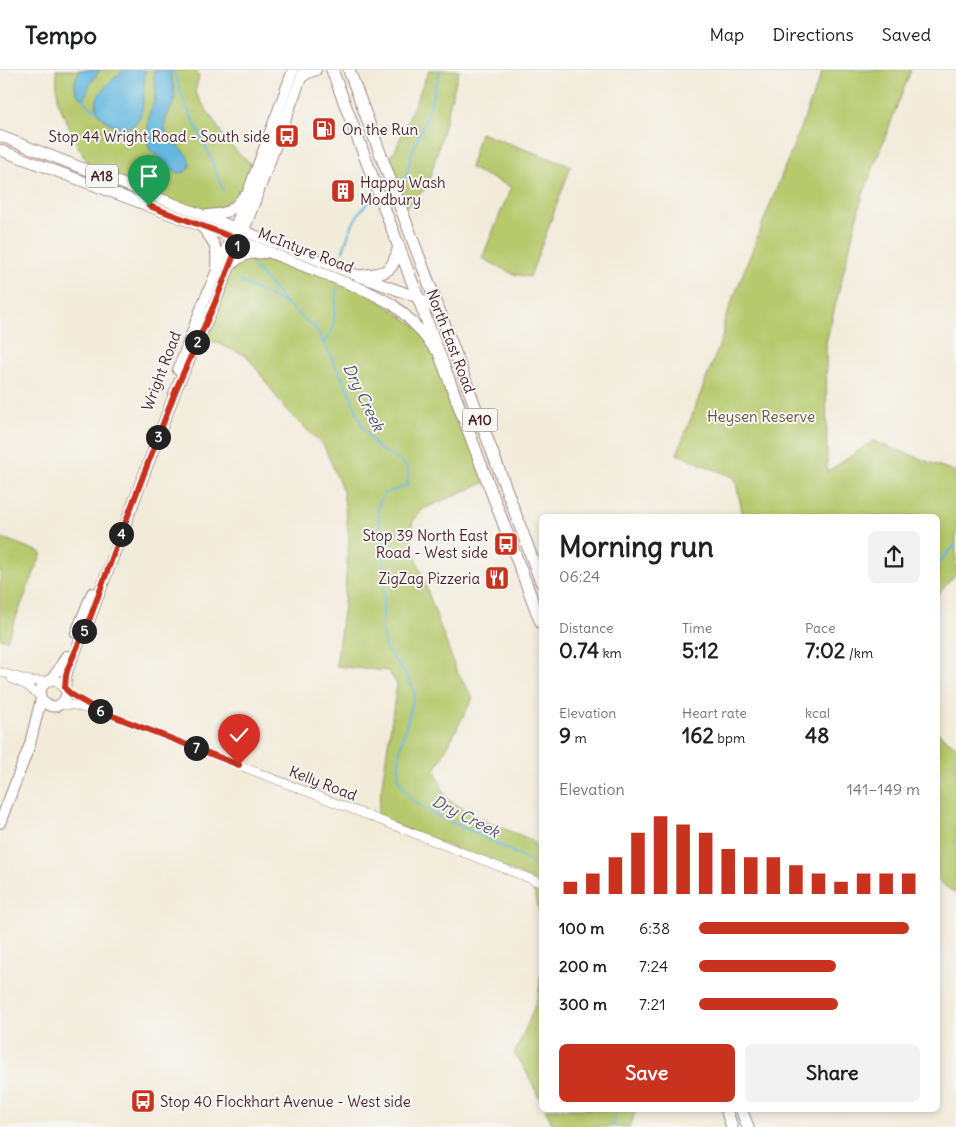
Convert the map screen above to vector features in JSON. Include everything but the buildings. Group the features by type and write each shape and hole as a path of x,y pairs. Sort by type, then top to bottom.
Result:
{"highway":[{"name":"North East Road","path":"349,70 539,575"},
{"name":"North East Road","path":"333,74 539,617"},
{"path":"359,276 378,274 390,269 395,261 399,246"},
{"path":"519,566 539,577"},
{"path":"532,598 533,584 539,579"},
{"path":"727,1112 732,1127"},
{"path":"742,1112 748,1127"}],"main road":[{"name":"Wright Road","path":"66,690 68,668 90,618 177,387 214,305 229,266 249,188 293,70"},
{"path":"303,73 316,70"},
{"path":"323,70 333,74"},
{"name":"Wright Road","path":"49,681 62,665 76,633 200,312 215,275 237,234 303,73"},
{"name":"McIntyre Road","path":"0,136 203,215 271,254 368,291 392,304 413,322 441,356"},
{"name":"McIntyre Road","path":"0,150 201,226 237,234 419,298 430,304 440,315"},
{"path":"203,215 221,214 229,211 249,188"},
{"path":"201,226 215,245 217,256 215,275"},
{"path":"229,266 247,254 271,254"},
{"path":"0,823 30,744 41,698 41,688 49,681 60,682 66,690 65,699 44,718 38,733 30,744"},
{"path":"41,698 46,704 57,705"}],"street":[{"path":"2,672 32,681 49,681"},
{"path":"2,672 26,685 41,698"},
{"name":"Kelly Road","path":"66,690 95,709"},
{"name":"Kelly Road","path":"57,705 74,705 95,709 539,882"}],"green space":[{"path":"56,70 195,70 199,76 195,92 228,143 253,166 239,202 203,215 95,173 77,145 58,102"},
{"path":"429,70 459,70 428,186 402,211 384,163 395,151"},
{"name":"Heysen Reserve","path":"823,70 911,70 862,197 826,343 827,472 873,441 956,472 956,574 940,592 940,514 743,514 735,478 677,454 724,333 724,322"},
{"path":"480,133 571,166 530,277 513,274 482,258 511,187 470,168"},
{"path":"268,252 359,287 415,325 441,356 488,481 423,509 413,521 410,534 419,567 456,670 473,698 435,770 446,798 481,820 530,839 539,849 539,909 532,879 377,818 397,684 388,671 336,666 344,604 349,539 343,491 324,446 287,411 247,356 200,336 234,262"},
{"path":"0,537 42,553 7,640 0,638"},
{"path":"940,734 956,746 956,894 940,882"},
{"path":"539,989 539,1097 522,1064 514,1054 527,1027"},
{"path":"546,1112 635,1112 630,1127 554,1127"}],"water":[{"path":"80,70 100,70 90,84 83,99 79,97 75,87 75,80"},
{"path":"123,70 145,70 144,98 139,118 131,127 124,128 105,120 100,115 96,103 103,90"},
{"path":"154,70 170,70 175,97 166,118 165,126 169,136 189,160 190,166 185,172 177,173 150,150 147,142 150,111 154,103 156,90"}],"waterway":[{"name":"Dry Creek","path":"173,70 185,104 208,151 223,190"},
{"path":"397,183 406,177 412,152 427,116 440,70"},
{"path":"83,99 97,111"},
{"path":"343,251 358,215 374,198"},
{"name":"Dry Creek","path":"253,266 288,305 316,329 349,391 363,428 378,448 403,463 408,470 408,485 384,494 377,508 384,548 385,583 382,628 385,647 405,673 415,693 400,749 398,779 412,800 435,815 485,837 534,864"},
{"path":"239,281 286,304"},
{"path":"324,343 333,329 337,288"},
{"path":"940,562 956,544"},
{"name":"Dry Creek","path":"613,1127 616,1112"}],"place":[{"name":"On the Run","path":"324,129"},
{"name":"Stop 44 Wright Road - South side","path":"287,136"},
{"name":"Happy Wash Modbury","path":"343,191"},
{"name":"Stop 39 North East Road - West side","path":"506,544"},
{"name":"ZigZag Pizzeria","path":"497,578"},
{"name":"Stop 40 Flockhart Avenue - West side","path":"143,1101"}],"route":[{"path":"149,206 240,240 214,305 177,387 90,618 68,668 65,688 70,694 90,704 95,709 239,765"}]}
